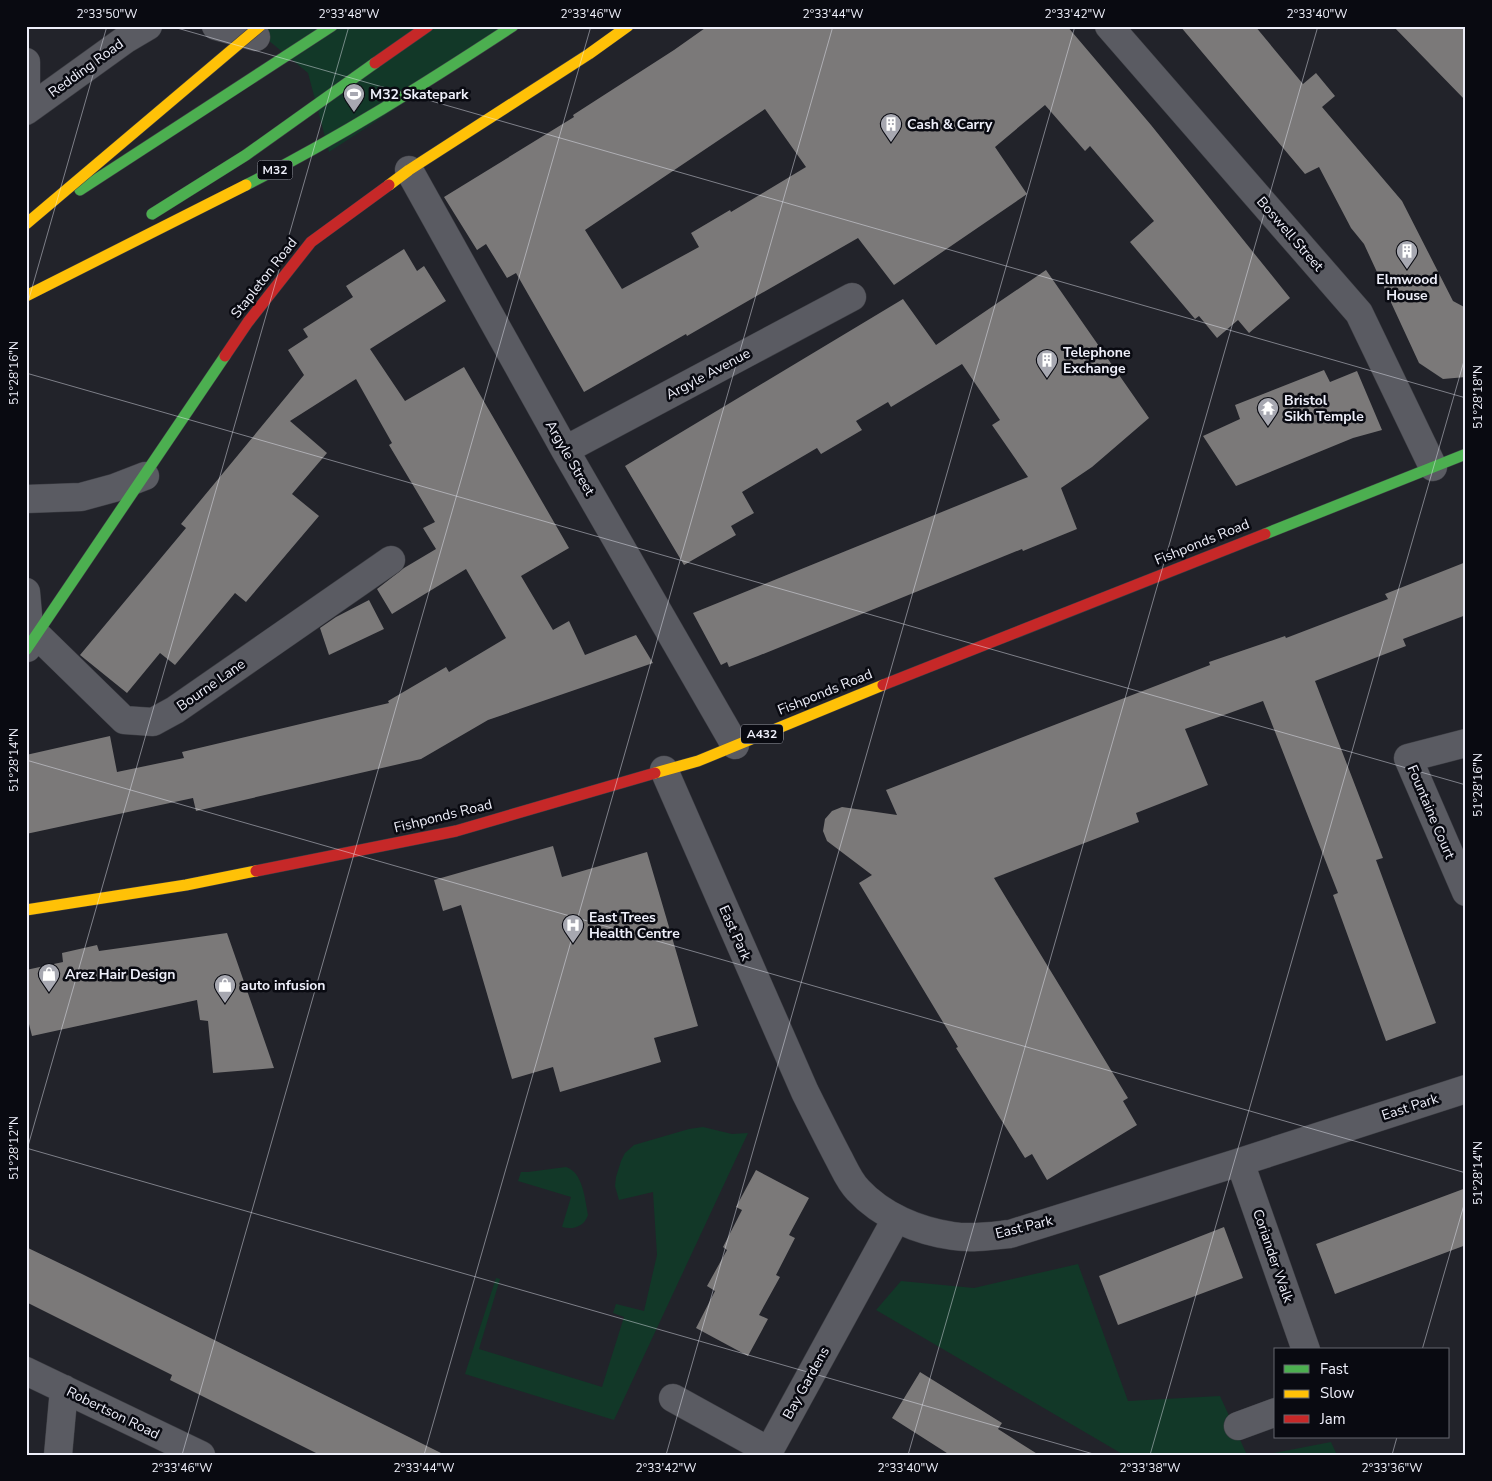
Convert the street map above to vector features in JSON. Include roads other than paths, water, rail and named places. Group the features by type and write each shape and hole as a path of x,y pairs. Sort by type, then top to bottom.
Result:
{"main road":[{"path":"26,224 332,26"},
{"name":"M32","path":"140,222 246,154 428,26"},
{"name":"M32","path":"26,295 286,164 410,94 513,26"},
{"name":"Stapleton Road","path":"30,645 248,322 311,242 408,170 589,54 628,26"},
{"path":"26,224 258,32"},
{"name":"M32","path":"26,295 116,238"},
{"name":"Fishponds Road","path":"26,910 186,885 456,831 698,761 905,676 1466,454"}],"street":[{"name":"Redding Road","path":"26,112 126,39 148,26"},
{"path":"216,26 258,32"},
{"name":"Boswell Street","path":"1109,26 1359,312 1433,467"},
{"path":"26,62 26,90"},
{"name":"Argyle Street","path":"408,170 565,450 734,745"},
{"name":"Argyle Avenue","path":"565,450 852,298"},
{"path":"26,499 81,497 114,488 145,476"},
{"name":"Bourne Lane","path":"30,645 124,720 152,722 175,710 391,560"},
{"path":"26,592 30,645"},
{"name":"Fountaine Court","path":"1466,743 1408,758 1466,892"},
{"name":"East Park","path":"664,770 824,1130 857,1189 874,1204 896,1219 924,1229 953,1236 982,1237 1010,1234 1466,1089"},
{"name":"Coriander Walk","path":"1240,1162 1305,1348"},
{"name":"Bay Gardens","path":"673,1398 769,1451 896,1219"},
{"name":"Robertson Road","path":"26,1371 201,1455"},
{"path":"58,1455 64,1390"},
{"path":"1238,1426 1274,1413"}],"place":[{"name":"M32 Skatepark","path":"354,113"},
{"name":"Cash & Carry","path":"891,143"},
{"name":"Elmwood House","path":"1407,270"},
{"name":"Telephone Exchange","path":"1047,379"},
{"name":"Bristol Sikh Temple","path":"1268,427"},
{"name":"East Trees Health Centre","path":"573,944"},
{"name":"Arez Hair Design","path":"49,993"},
{"name":"auto infusion","path":"225,1004"}]}
